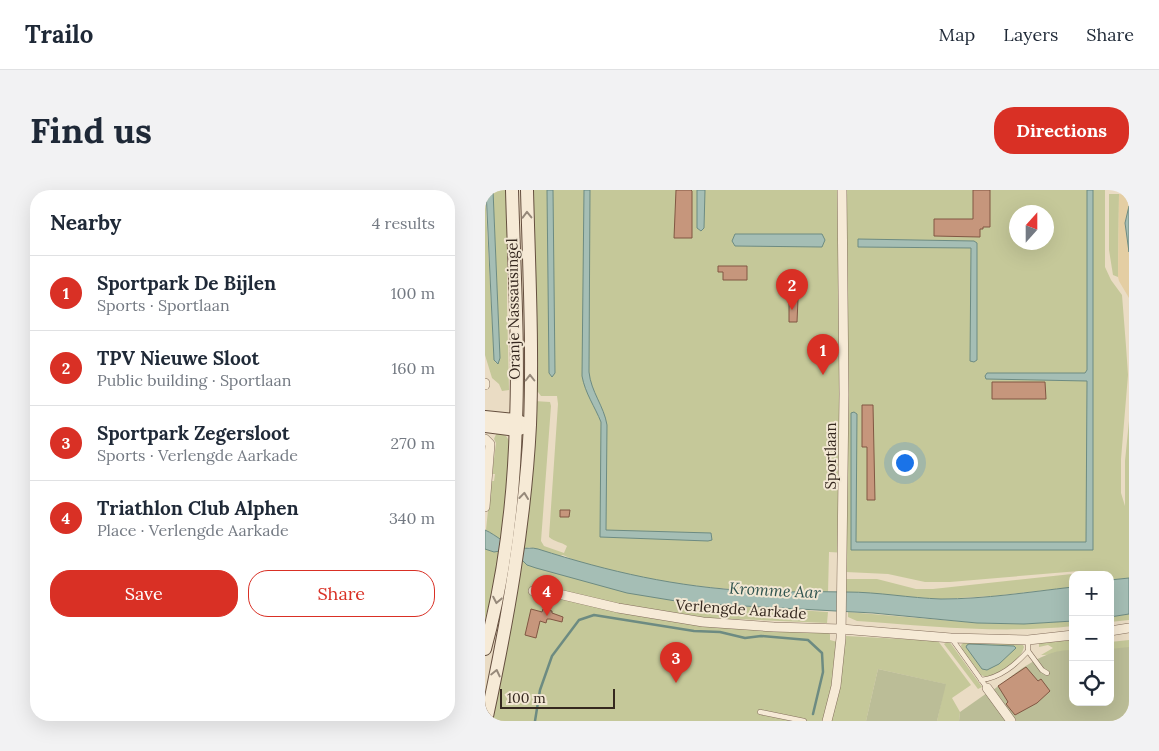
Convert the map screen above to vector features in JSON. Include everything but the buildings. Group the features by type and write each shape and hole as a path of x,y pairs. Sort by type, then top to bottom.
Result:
{"main road":[{"name":"Oranje Nassausingel","path":"486,721 500,656 512,542 516,425 512,190"},
{"name":"Oranje Nassausingel","path":"512,542 524,498 529,427 530,336 527,190"},
{"path":"485,417 529,427"},
{"path":"485,426 516,425"},
{"name":"Oranje Nassausingel","path":"485,649 510,557"}],"street":[{"name":"Sportlaan","path":"827,721 836,686 841,629 844,404 842,190"},
{"path":"485,439 490,444 486,474 485,507"},
{"name":"Verlengde Aarkade","path":"533,591 546,591 617,608 703,622 841,629 951,638 1028,640 1069,635"},
{"path":"1114,630 1129,628"},
{"path":"987,688 1011,721"}],"lane":[{"path":"951,638 987,688"},
{"path":"1028,640 1028,651 1042,670 1047,673"},
{"path":"981,680 990,679 1005,672 1028,651"},
{"path":"761,712 804,721"}],"green space":[{"path":"485,190 494,360 496,363 500,358 493,190 507,190 509,390 502,391 499,384 492,378 485,355"},
{"path":"531,190 1105,190 1105,267 1111,280 1122,295 1128,375 1121,459 1121,493 1125,506 1125,461 1129,421 1129,578 1114,580 1114,571 1069,571 950,582 925,582 888,574 846,572 847,553 829,552 828,593 779,592 681,584 597,568 563,555 560,556 529,547 522,550 534,401 550,402 551,406 541,541 544,546 564,553 567,546 549,537 557,396 541,396 538,392 534,392"},
{"path":"1109,194 1119,194 1118,277 1113,275 1109,250"},
{"path":"497,432 506,436 510,442 501,540 486,530 491,481 494,481 495,474 492,474 496,443 494,439"},
{"path":"485,549 494,552 500,551 485,619"},
{"path":"520,558 688,603 828,612 827,623 736,619 778,629 825,631 830,634 830,640 845,644 846,636 938,641 971,685 952,698 960,712 959,721 937,721 945,684 878,669 866,721 494,721 492,720"},
{"path":"1069,574 1069,587 993,596 941,599 846,592 846,579 877,579 916,589 933,589"},
{"path":"848,612 977,623 1024,624 1069,621 1069,626 1019,629 938,627 857,621 848,617"},
{"path":"1129,614 1129,620 1114,622 1114,616"},
{"path":"1069,638 1069,654 1041,655 1053,648 1048,645 1039,647 1039,642"},
{"path":"1129,640 1129,648 1114,650 1114,642"},
{"path":"949,641 982,687 978,689 944,644"},
{"path":"964,642 1022,643 1024,647 1022,653 1014,662 1003,670 986,677 981,675 962,650 961,645"},
{"path":"1129,647 1129,721 1014,721 993,690 1030,663 1050,653 1069,650 1069,706 1114,706 1114,649"},
{"path":"878,669 946,684 937,721 866,721"},
{"path":"987,693 1006,721 959,721 960,712"}],"sand":[{"path":"1119,194 1129,195 1129,206 1125,223 1129,252 1129,298 1118,277"}],"water":[{"path":"486,190 493,190 500,358 498,364 494,360"},
{"path":"547,190 553,190 555,373 552,377 549,373"},
{"path":"584,190 590,190 589,372 592,386 607,425 606,530 711,533 712,540 600,537 601,422 582,376"},
{"path":"697,190 705,190 704,228 701,231 697,228"},
{"path":"1087,190 1093,190 1093,550 851,550 851,413 854,412 857,414 856,542 1086,542 1087,381 986,379 985,376 987,373 1085,373 1087,370"},
{"path":"1129,206 1129,252 1125,223"},
{"path":"735,234 822,234 825,240 822,247 735,246 732,241"},
{"path":"858,239 974,241 977,243 977,360 974,362 970,361 971,248 858,247"},
{"path":"485,530 517,547 538,549 591,565 643,577 697,586 764,592 859,592 958,599 1069,587 1069,621 1024,624 977,623 873,613 688,603 627,593 536,568 527,565 520,558 500,551 494,552 485,549"},
{"path":"1129,578 1129,614 1114,616 1114,580"},
{"path":"969,644 1014,646 1016,648 999,664 987,670 982,669 966,647"}],"waterway":[{"path":"535,721 540,690 552,656 579,620 594,615 694,631 720,632 745,638 761,636 808,640 822,653 823,672 813,714"}],"place":[{"name":"TPV Nieuwe Sloot","path":"792,310"},
{"name":"Sportpark De Bijlen","path":"823,375"},
{"name":"Triathlon Club Alphen","path":"547,616"},
{"name":"Sportpark Zegersloot","path":"676,683"}],"water label":[{"name":"Kromme Aar","path":"775,590"}]}
